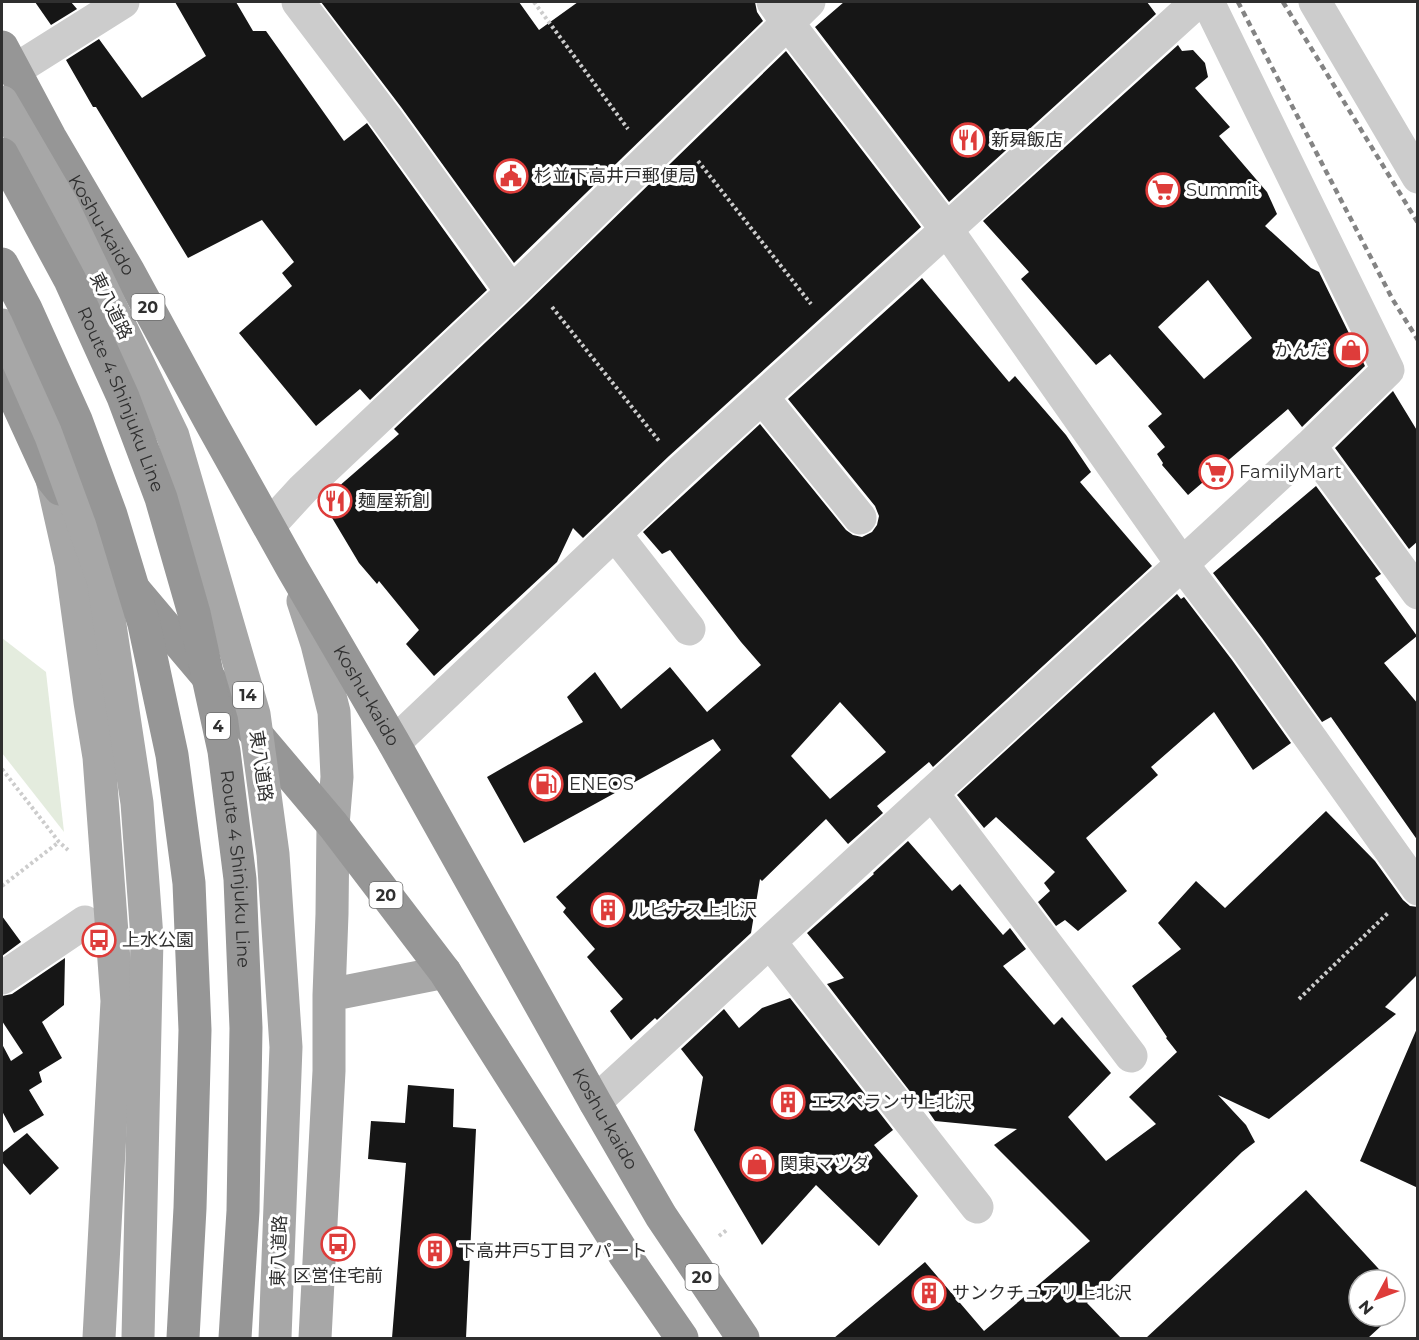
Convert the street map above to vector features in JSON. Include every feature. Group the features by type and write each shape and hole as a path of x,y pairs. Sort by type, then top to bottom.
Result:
{"highway":[{"name":"Koshu-kaido","path":"8,58 292,568 394,742 595,1102 661,1216 743,1338"},
{"name":"Route 4 Shinjuku Line","path":"2,154 70,280 123,397 161,498 194,613 224,751 240,879 246,1029 243,1211 235,1338"},
{"path":"2,264 26,309 76,420 111,516 144,624 172,755 189,882 195,1030 190,1208 183,1338"},
{"name":"20","path":"2,370 52,479 123,576 333,825 445,972 680,1338"}],"main road":[{"name":"東八道路","path":"2,102 61,203 173,436 254,714 273,854 286,1047 275,1338"},
{"path":"2,325 51,436 103,579 137,803 147,938 138,1338"},
{"path":"52,479 71,563 99,757 117,1001 99,1338"},
{"path":"292,568 317,644 334,712 337,777 333,825 329,1071 315,1338"},
{"path":"329,995 445,972"}],"street":[{"path":"8,58 123,2"},
{"path":"298,2 386,118 519,284"},
{"path":"394,742 682,470 1197,2"},
{"path":"595,1102 1310,446 1388,370 1208,2"},
{"path":"1315,2 1412,155"},
{"path":"269,526 303,489 675,132 790,8 1182,564 1247,649 1417,888"},
{"path":"2,169 50,137"},
{"path":"762,398 860,518"},
{"path":"1310,446 1418,593"},
{"path":"615,534 689,629"},
{"path":"932,793 1131,1056"},
{"path":"2,978 85,922"},
{"path":"770,942 977,1207"}],"path":[{"path":"534,2 649,157"},
{"path":"675,132 834,333"},
{"path":"519,284 682,470"},
{"path":"2,769 59,842 75,857"},
{"path":"2,886 59,842"},
{"path":"1299,999 1417,888"},
{"path":"718,1236 728,1229"}],"shaded area":[{"path":"2,638 46,672 64,832 2,753"}],"building":[{"path":"35,2 71,2 77,9 51,25"},
{"path":"175,2 236,2 253,31 266,31 344,141 367,123 487,290 370,400 360,389 316,426 239,333 292,286 282,273 294,262 262,220 188,258 66,60 99,39 142,98 206,56"},
{"path":"321,2 519,2 539,30 578,2 755,2 757,12 763,21 514,263 401,107"},
{"path":"844,2 1147,2 1156,14 949,202 815,27"},
{"path":"1178,45 1182,51 1193,50 1205,63 1208,77 1195,88 1230,127 1219,136 1267,192 1277,214 1265,226 1311,268 1319,272 1365,366 1302,427 1288,409 1188,495 1162,465 1157,454 1165,447 1148,426 1162,414 1110,354 1096,365 1021,279 1029,272 983,221","holes":["1208,280 1252,338 1204,379 1158,327"]},
{"path":"786,51 921,227 669,456 583,538 573,528 557,562 434,676 406,644 419,630 379,581 377,584 359,563 322,501 399,434 394,429"},
{"path":"922,278 1009,382 1015,376 1066,435 1091,472 1080,482 1152,566 933,767 929,762 877,806 883,813 848,844 826,819 762,881 760,879 751,933 657,1020 655,1018 631,1040 610,1011 623,999 587,957 595,949 563,912 566,908 556,897 721,750 713,739 524,843 487,777 583,722 567,697 595,672 621,709 670,667 707,712 761,665 670,550 662,554 643,532 760,424 846,530 862,537 872,532 879,516 875,506 788,399","holes":["840,702 886,752 830,799 791,756"]},
{"path":"1393,391 1418,432 1418,541 1409,549 1335,448"},
{"path":"1316,486 1381,574 1375,578 1417,636 1384,663 1418,704 1418,841 1331,717 1322,722 1213,573"},
{"path":"1177,594 1181,599 1184,597 1291,743 1253,770 1214,712 1151,767 1158,775 1086,838 1127,891 1078,931 1065,920 1056,926 1038,902 1050,891 1044,883 1055,872 996,817 984,828 957,795"},
{"path":"1326,811 1375,861 1403,900 1410,906 1418,907 1418,974 1385,1007 1396,1014 1269,1119 1218,1095 1246,1125 1255,1142 1087,1303 1121,1338 834,1338 925,1262 984,1331 1090,1241 994,1145 1017,1129 935,1121 924,1105 922,1107 827,984 844,978 807,933 908,841 952,891 960,884 1003,935 1010,928 1026,949 1003,966 1054,1025 1062,1017 1111,1073 1068,1117 1106,1161 1156,1124 1129,1097 1177,1052 1132,986 1181,949 1158,923 1196,881 1225,908"},
{"path":"2,916 21,942 2,956"},
{"path":"65,958 64,1005 42,1022 62,1058 39,1072 42,1082 29,1090 44,1115 14,1133 2,1111 2,1044 11,1061 23,1053 2,1021 2,996 12,994"},
{"name":"エスペランサ上北沢","path":"790,998 893,1130 874,1145 918,1196 879,1246 816,1185 762,1245 694,1130 703,1077 681,1049 724,1009 739,1028 762,1008"},
{"path":"1418,1026 1418,1188 1360,1161"},
{"name":"下高井戸5丁目アパート","path":"408,1085 454,1089 453,1127 476,1129 466,1338 392,1338 406,1163 368,1159 371,1121 405,1123"},
{"path":"27,1133 59,1168 30,1195 2,1162 2,1153"},
{"path":"1306,1190 1378,1268 1347,1268 1347,1328 1379,1328 1368,1338 1146,1338"}],"railway":[{"path":"1238,2 1393,300 1418,340"},
{"path":"1283,2 1418,223"}],"place":[{"name":"新曻飯店","path":"968,140"},
{"name":"杉並下高井戸郵便局","path":"511,176"},
{"name":"Summit","path":"1163,190"},
{"name":"かんだ","path":"1351,350"},
{"name":"FamilyMart","path":"1216,472"},
{"name":"麺屋新創","path":"335,501"},
{"name":"ENEOS","path":"546,784"},
{"name":"ルピナス上北沢","path":"608,910"},
{"name":"上水公園","path":"99,940"},
{"name":"エスペランサ上北沢","path":"788,1102"},
{"name":"関東マツダ","path":"757,1164"},
{"name":"区営住宅前","path":"338,1244"},
{"name":"下高井戸5丁目アパート","path":"435,1251"},
{"name":"サンクチュアリ上北沢","path":"929,1293"}]}
